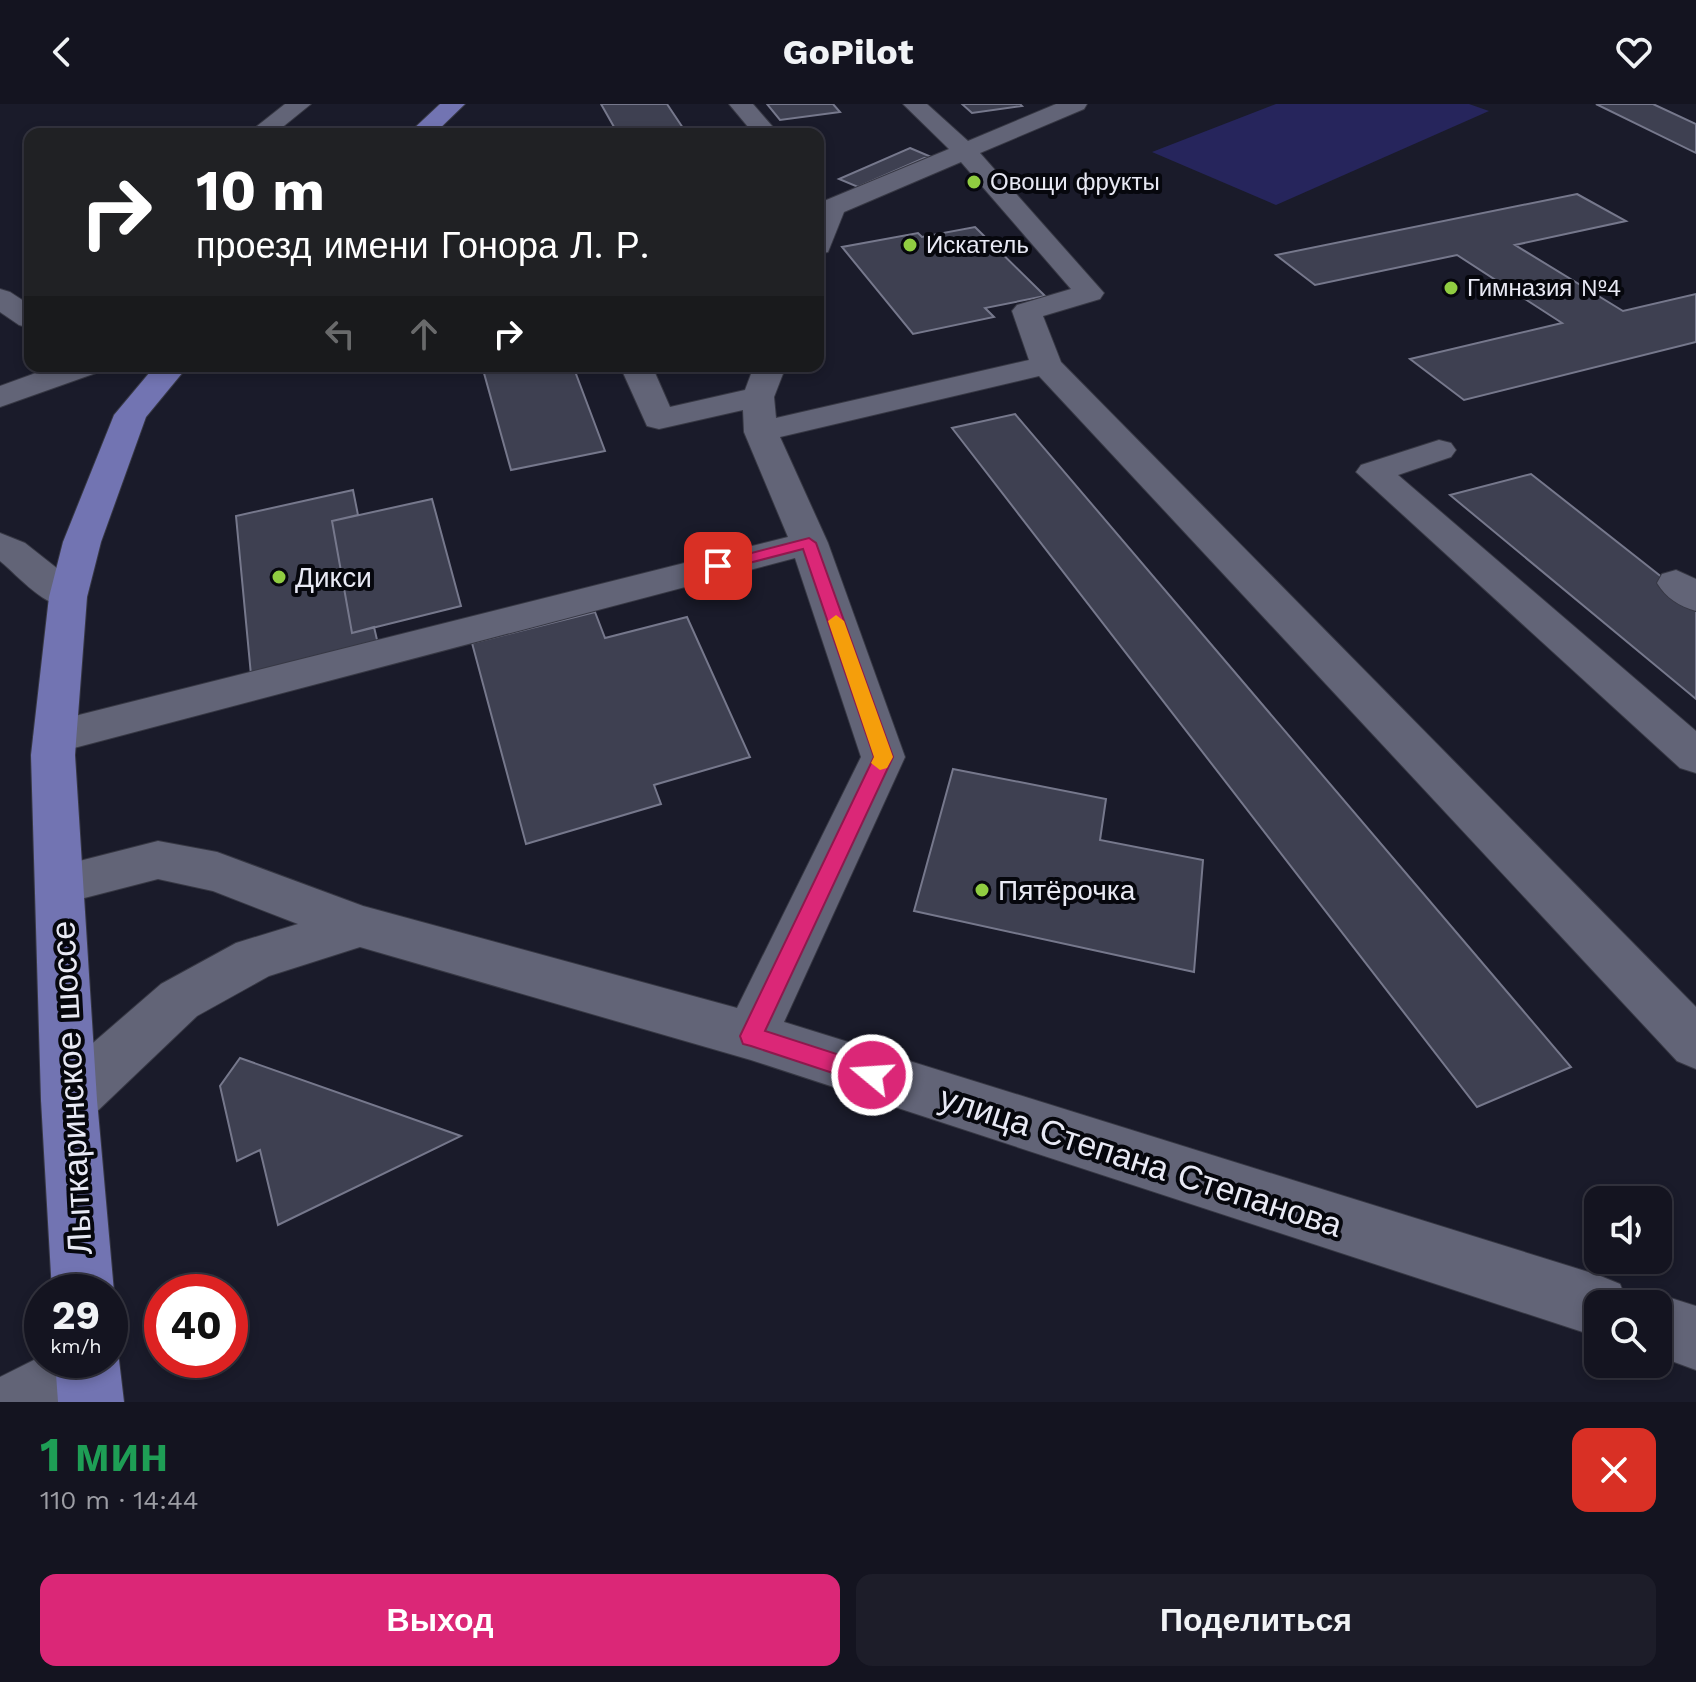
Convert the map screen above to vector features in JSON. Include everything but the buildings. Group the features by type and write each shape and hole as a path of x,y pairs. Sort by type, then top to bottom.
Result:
{"main road":[{"path":"427,128 454,104"},
{"name":"Лыткаринское шоссе","path":"82,1274 69,1100 53,755 68,597 82,542 130,415 167,372"}],"street":[{"path":"267,128 300,104"},
{"path":"740,104 762,128"},
{"path":"914,104 966,152 1090,293 1027,311 1046,365 1696,1044"},
{"path":"826,199 966,152 1076,104"},
{"path":"639,372 659,419 763,398 1046,365"},
{"path":"0,397 69,372"},
{"path":"751,1036 883,757 763,398"},
{"path":"1439,450 1373,472 1696,756"},
{"path":"55,737 809,543"},
{"path":"0,545 12,551 68,597"},
{"name":"улица Степана Степанова","path":"61,884 158,860 217,872 360,926 751,1036 1584,1302"},
{"path":"69,1100 179,1000 254,959 360,926"},
{"path":"1672,1330 1696,1338"},
{"path":"20,1402 83,1378"}],"shaded area":[{"path":"1276,104 1469,104 1489,111 1276,205 1152,152"}],"slow traffic":[{"path":"836,621 883,757 880,763"}],"place":[{"name":"Овощи фрукты","path":"974,182"},
{"name":"Искатель","path":"910,245"},
{"name":"Гимназия №4","path":"1451,288"},
{"name":"Дикси","path":"279,577"},
{"name":"Пятёрочка","path":"982,890"}],"route":[{"path":"718,566 809,543 883,757 751,1036 872,1075"}]}
